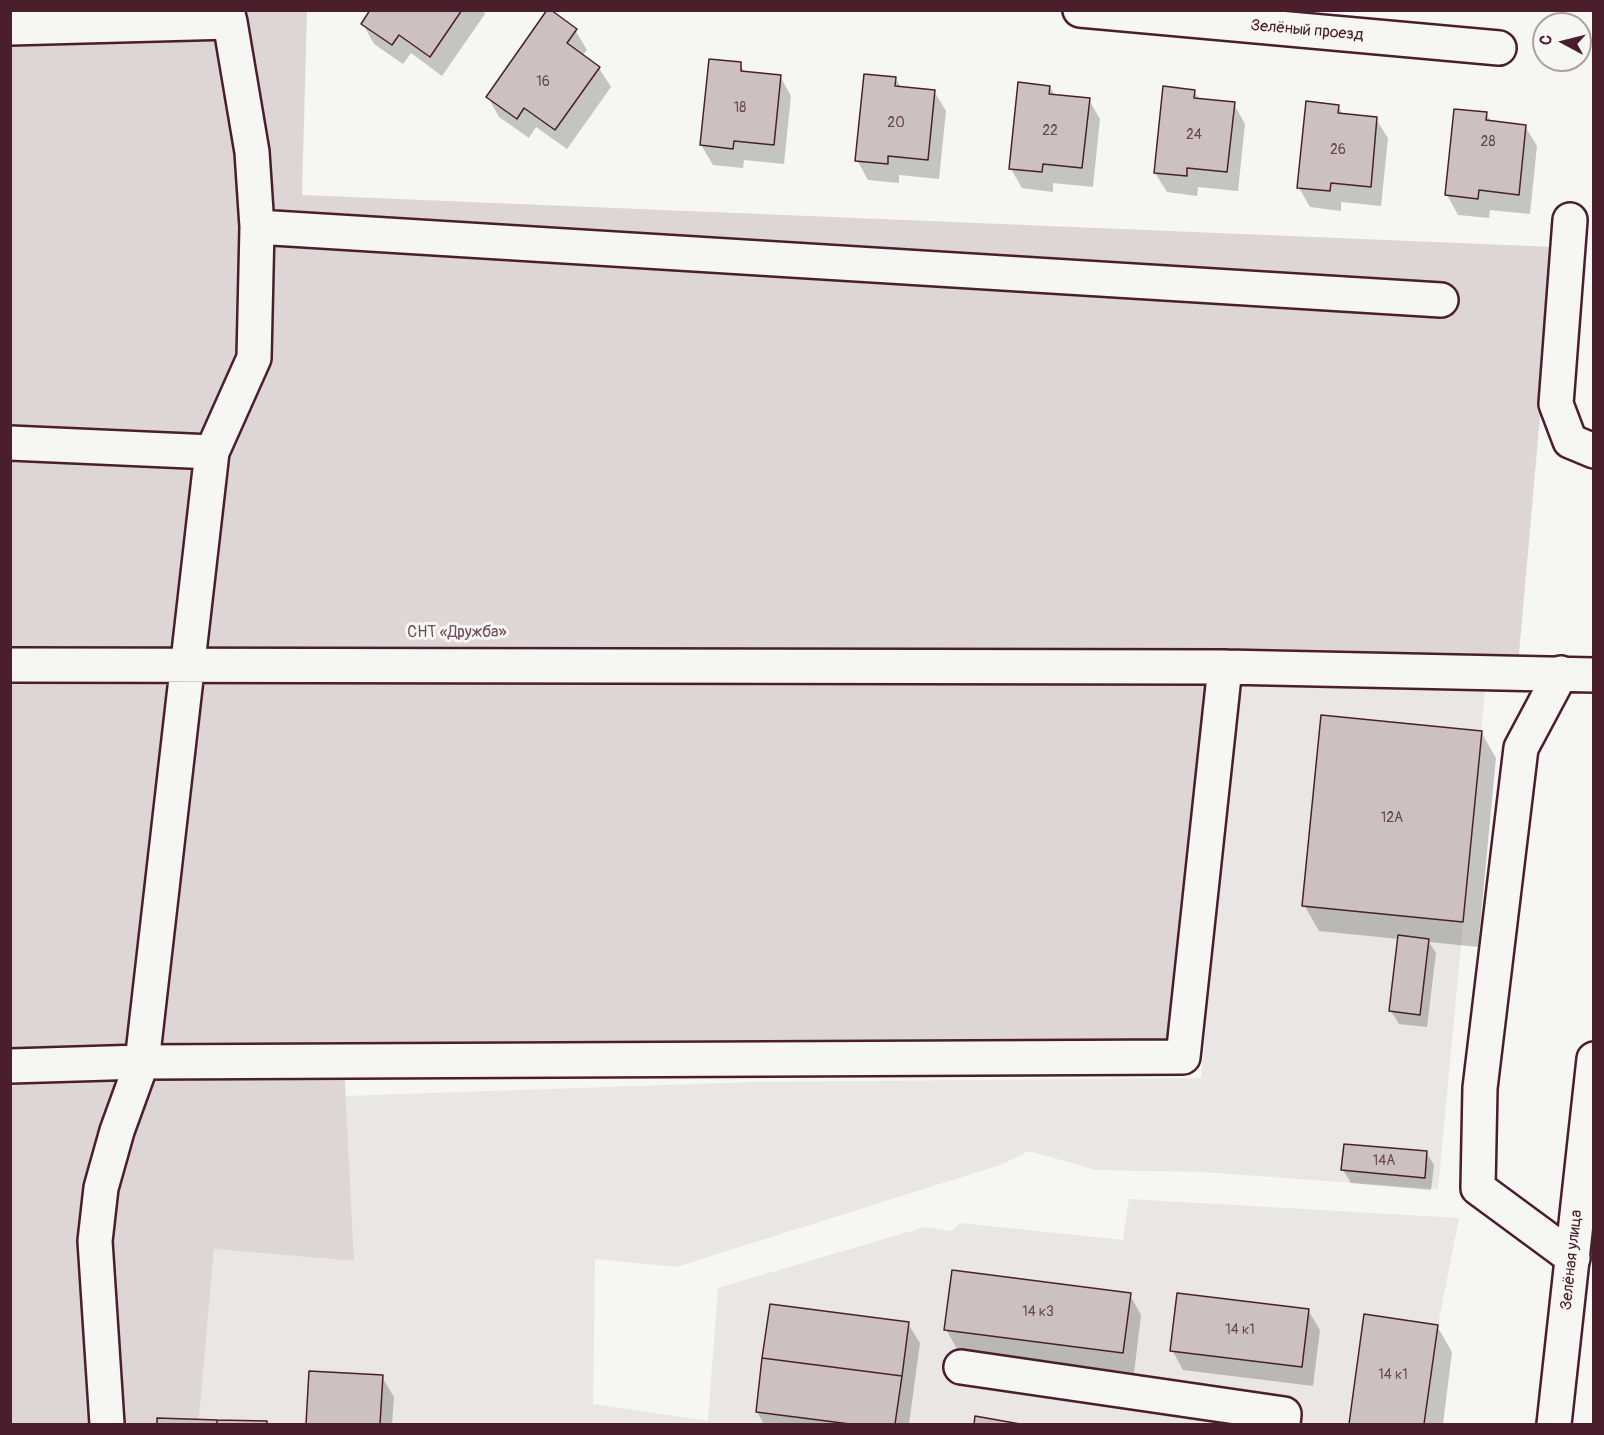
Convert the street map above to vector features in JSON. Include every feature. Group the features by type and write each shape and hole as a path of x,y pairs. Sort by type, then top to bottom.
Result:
{"street":[{"name":"Зелёный проезд","path":"1080,10 1499,48"},
{"path":"10,28 228,16 252,152 257,227 254,358 212,452 142,1062 117,1131 104,1177 95,1240 103,1423"},
{"path":"1570,220 1556,404 1570,441 1593,451"},
{"path":"257,227 1441,300"},
{"path":"10,443 212,452"},
{"path":"10,665 1225,667 1593,675"},
{"path":"10,1066 142,1062 1183,1057 1225,667"},
{"path":"1561,673 1521,748 1480,1088 1478,1188 1573,1258"},
{"name":"Зелёная улица","path":"1554,1425 1593,1059"},
{"path":"961,1367 1284,1414 1283,1425"}],"shaded area":[{"path":"1248,676 1486,680 1438,1189 1203,1172 1096,1170 1029,1151 1003,1164 676,1267 595,1259 593,1404 708,1421 718,1288 925,1227 951,1231 960,1223 1123,1240 1129,1199 1459,1218 1438,1325 1424,1424 157,1424 157,1418 199,1419 214,1249 354,1261 345,1096 755,1082 1201,1078 1236,706"}],"green space":[{"name":"СНТ «Дружба»","path":"10,11 307,11 302,195 1555,247 1518,665 1233,671 1186,1063 344,1066 354,1261 214,1249 199,1419 157,1418 157,1424 11,1424"}],"building":[{"path":"370,10 462,10 430,57 399,35 392,45 361,24"},
{"path":"547,10 551,10 577,29 567,43 600,67 555,130 524,108 517,119 486,97"},
{"path":"709,59 741,62 741,71 781,75 774,145 734,141 733,149 700,145"},
{"path":"864,74 896,77 895,86 935,90 928,160 888,156 888,164 855,161"},
{"path":"1018,82 1050,86 1049,94 1090,98 1082,168 1043,164 1042,172 1009,169"},
{"path":"1163,86 1195,90 1194,98 1235,102 1227,172 1187,168 1187,176 1154,173"},
{"path":"1306,101 1339,105 1338,113 1377,117 1371,187 1331,183 1330,191 1297,188"},
{"path":"1454,109 1487,112 1486,120 1526,125 1519,195 1479,190 1478,199 1445,195"},
{"path":"1321,715 1482,731 1463,922 1302,906"},
{"path":"1398,935 1429,939 1420,1015 1389,1011"},
{"path":"1344,1144 1427,1151 1425,1178 1341,1170"},
{"path":"952,1270 1131,1293 1123,1353 944,1330"},
{"path":"1177,1293 1309,1309 1302,1367 1170,1351"},
{"path":"770,1304 909,1322 902,1376 762,1358"},
{"path":"1364,1314 1438,1325 1424,1424 1349,1424"},
{"path":"762,1358 902,1376 895,1424 850,1424 756,1412"},
{"path":"309,1371 383,1375 380,1424 306,1424"},
{"path":"975,1416 1020,1424 974,1424"},
{"path":"157,1418 217,1420 217,1424 157,1424"},
{"path":"217,1420 267,1421 267,1424 217,1424"}]}
